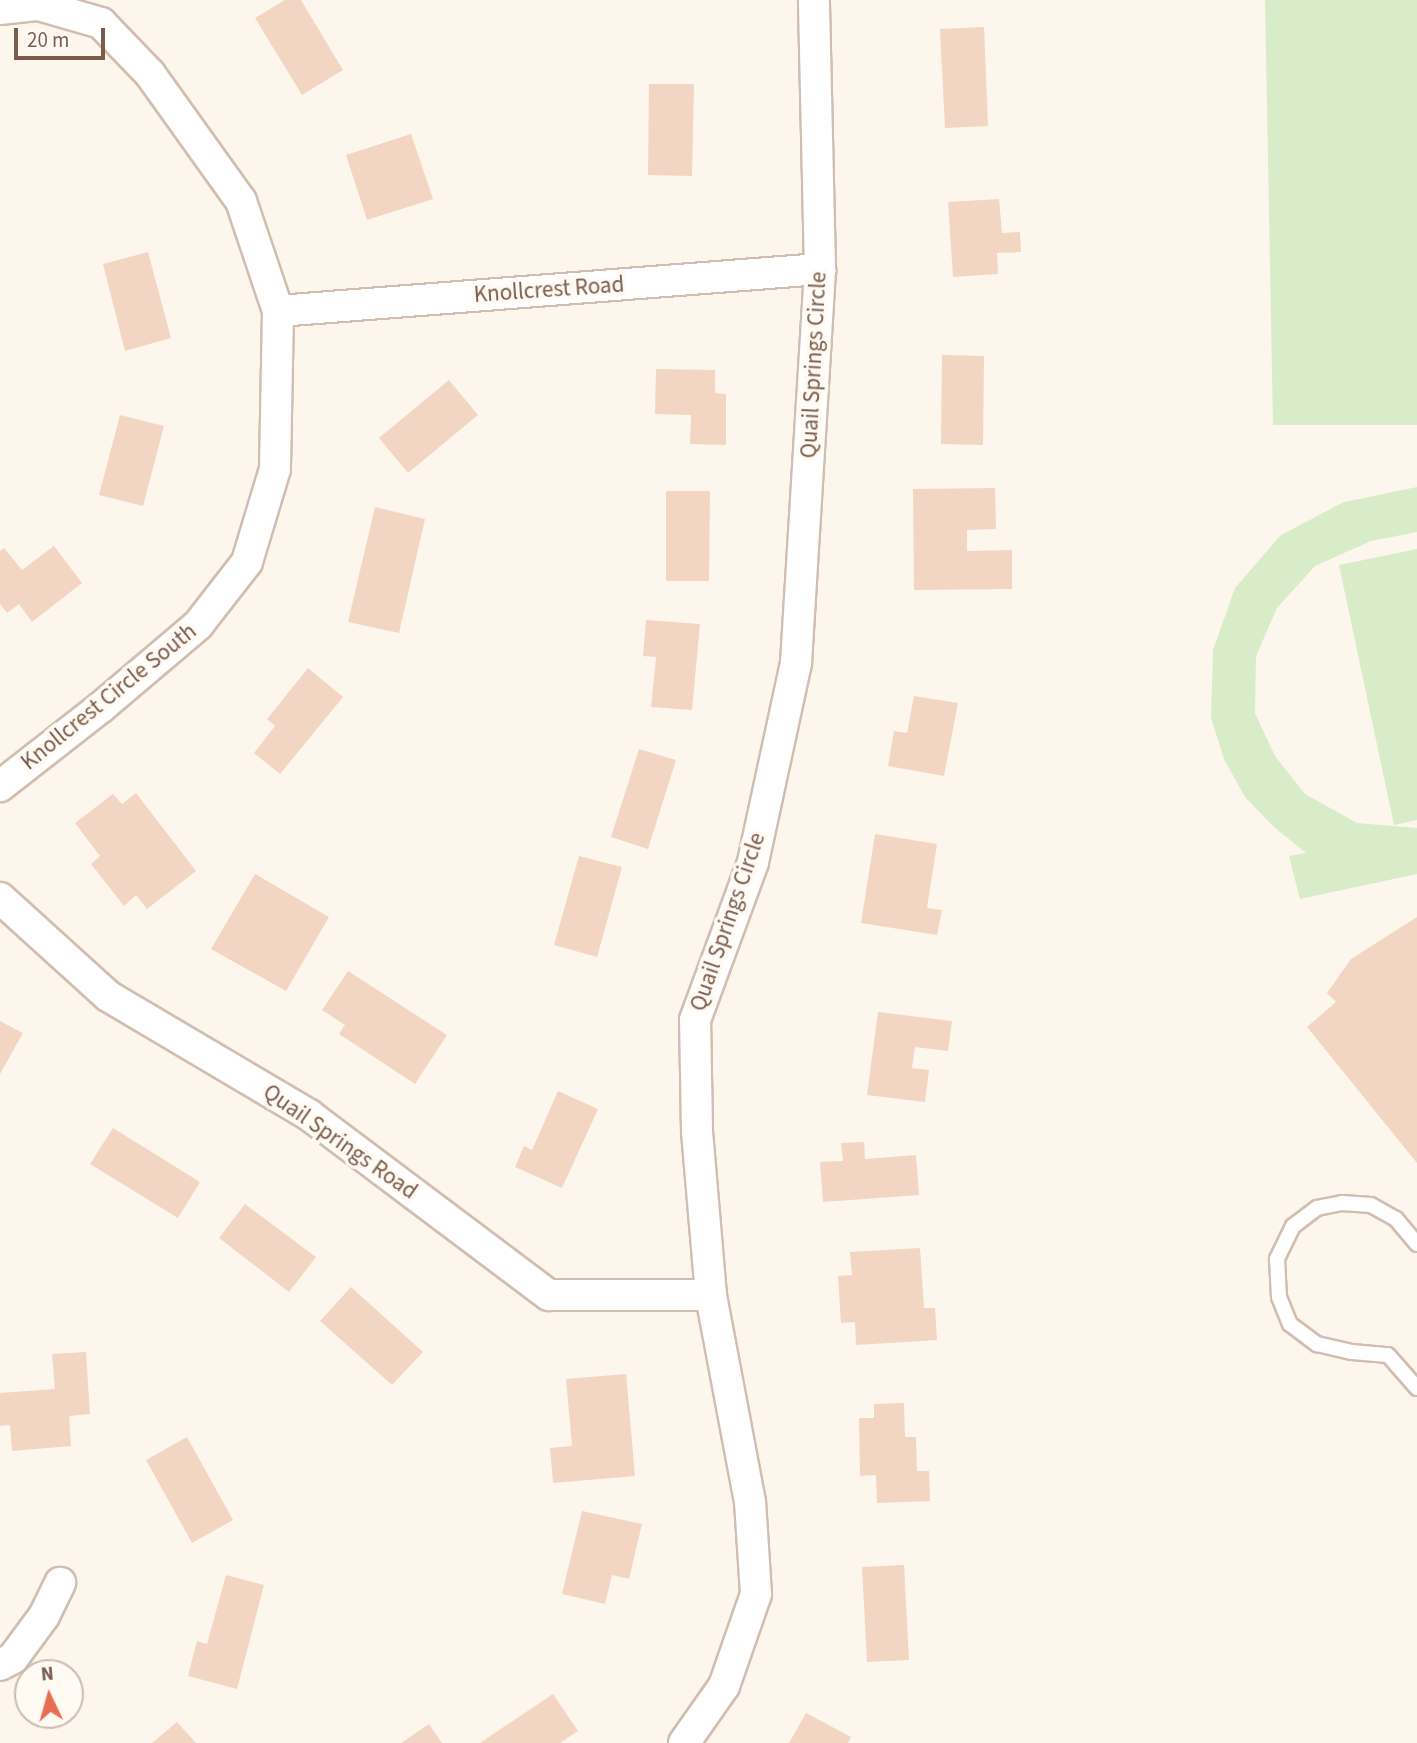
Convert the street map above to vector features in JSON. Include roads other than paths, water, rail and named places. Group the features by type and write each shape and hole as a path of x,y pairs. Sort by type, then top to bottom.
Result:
{"street":[{"name":"Quail Springs Circle","path":"684,1743 724,1686 755,1594 750,1502 711,1295 697,1131 695,1020 753,862 796,663 820,270 814,0"},
{"name":"Knollcrest Circle South","path":"0,9 39,5 101,23 150,74 241,201 278,311 275,469 247,562 198,625 100,708 0,786"},
{"name":"Knollcrest Road","path":"278,311 820,270"},
{"name":"Quail Springs Road","path":"0,898 108,996 309,1115 549,1294 711,1295"},
{"path":"0,1665 13,1658 36,1627 60,1583"}],"lane":[{"path":"1417,1244 1396,1219 1371,1205 1342,1203 1317,1209 1293,1226 1277,1259 1279,1297 1290,1324 1317,1344 1352,1352 1388,1355 1417,1388"}]}
